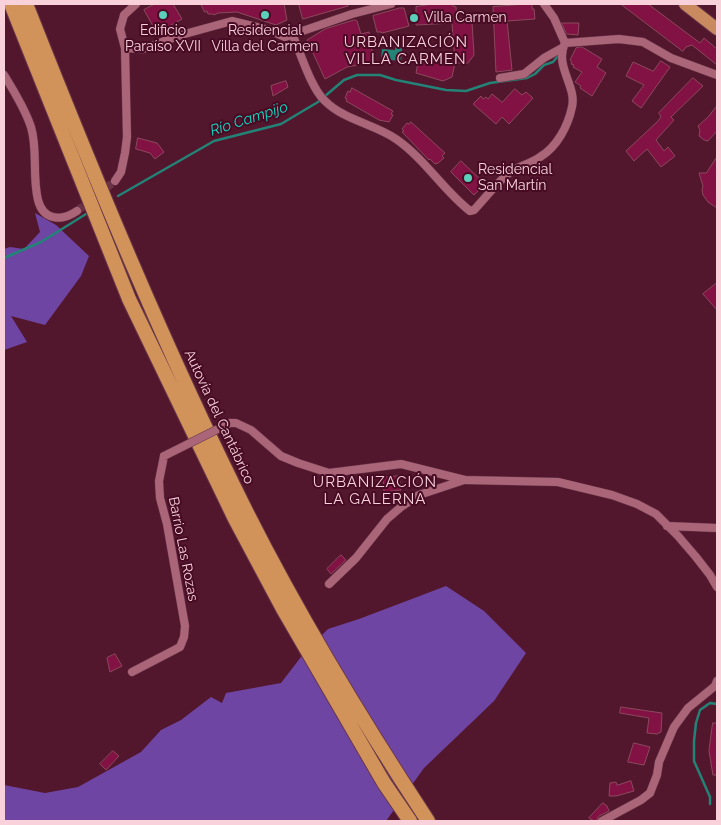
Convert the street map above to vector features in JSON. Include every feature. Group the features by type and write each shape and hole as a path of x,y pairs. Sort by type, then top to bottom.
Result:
{"highway":[{"path":"11,4 129,299 235,520 287,618 384,783 410,821"},
{"name":"Autovía del Cantábrico","path":"26,4 142,287 176,364 247,513 295,603 400,778 428,821"},
{"path":"685,4 717,29"}],"street":[{"path":"115,181 120,172 127,136 124,48 120,29 124,15 136,4"},
{"path":"124,48 143,49 181,35 232,21 269,30 285,37 293,36 352,14 391,4"},
{"path":"293,36 316,90 325,102 343,114 396,139 424,164 470,212 509,174 548,152 562,134 573,105 563,69 564,46 554,18 544,4"},
{"path":"500,78 524,74 544,58 564,46 619,39 643,42 671,58 717,75"},
{"path":"4,75 26,114 31,127 38,200 42,210 59,219 70,216 77,211"},
{"name":"Barrio Las Rozas","path":"132,672 180,647 184,637 185,626 179,590 167,524 160,498 159,481 164,456 230,423 251,430 281,456 330,473 401,464 465,480 558,482 637,504 656,514 700,563 717,587"},
{"name":"Barrio Las Rozas","path":"329,584 356,558 387,519 401,507 419,495 465,480"},
{"path":"667,526 717,528"},
{"path":"602,821 641,800 650,793 659,762 674,726 688,708 717,682"}],"shaded area":[{"path":"396,41 403,42 401,61 381,59 382,49 395,50"},
{"path":"35,213 56,225 89,256 81,276 45,325 11,316 27,342 4,350 4,249 10,247 24,249 40,232"},
{"path":"446,586 484,611 526,653 494,701 424,768 386,821 4,821 4,785 45,793 78,787 141,752 161,730 181,720 211,697 222,703 226,693 281,683 304,653 328,629"}],"building":[{"name":"Edificio Paraíso XVII","path":"155,4 173,4 182,19 157,33 144,10"},
{"name":"Residencial Villa del Carmen","path":"201,4 284,4 287,20 276,25 237,12 208,14"},
{"path":"299,4 348,4 348,6 303,19"},
{"path":"433,4 452,4 456,7 457,19 469,18 470,22 472,22 474,55 468,63 455,63 452,23 416,25 416,7"},
{"path":"532,4 535,19 507,21 512,70 496,72 493,7"},
{"path":"621,4 648,4 700,43 704,38 717,49 717,65 692,45 686,47 683,51"},
{"path":"404,8 409,26 382,33 377,32 373,16"},
{"path":"355,20 361,34 369,32 374,62 347,67 325,79 307,40 325,29"},
{"path":"562,23 579,23 578,35 567,34"},
{"path":"582,47 602,59 597,67 606,73 592,96 575,82 582,72 573,67 574,65 571,64 570,60 576,48"},
{"path":"424,56 455,63 452,77 443,81 416,73 419,57 423,58"},
{"path":"661,61 670,67 641,108 632,101 644,85 626,76 633,62 653,71"},
{"path":"693,78 703,86 671,117 674,120 656,140 664,151 668,147 675,156 661,167 647,149 634,161 626,151 657,122 661,117 659,113"},
{"path":"286,81 288,87 273,96 271,86"},
{"path":"352,88 393,111 389,122 379,120 346,101 347,99 345,98 348,91 350,92"},
{"path":"515,89 522,95 526,92 533,98 509,124 502,117 496,124 473,104 481,96 483,99 486,97 488,99 492,94 502,102"},
{"path":"717,106 717,131 708,141 704,140 699,136 700,130 698,126"},
{"path":"411,122 445,153 442,156 444,158 438,163 435,164 429,160 402,132 407,123"},
{"path":"138,138 157,143 164,152 155,159 150,153 136,149"},
{"path":"717,157 717,208 708,202 703,195 703,186 699,173 706,173"},
{"name":"Residencial San Martín","path":"461,161 485,184 474,195 451,172"},
{"path":"717,283 717,310 703,294"},
{"path":"399,476 401,490 384,492 383,478"},
{"path":"341,555 346,560 331,574 327,569"},
{"path":"115,654 122,666 110,672 107,658"},
{"path":"621,707 662,713 661,732 657,734 647,733 649,718 620,713"},
{"path":"713,723 717,723 717,775 713,775 709,751"},
{"path":"634,743 650,747 644,765 628,762"},
{"path":"113,751 119,756 106,770 100,764"},
{"path":"631,781 634,791 609,796 610,783 616,782 617,785"},
{"path":"603,803 609,811 599,816 596,821 589,818"}],"waterway":[{"name":"Río Campijo","path":"118,196 214,141 281,124 318,102 344,80 357,75 380,75 446,90 466,91 490,83 527,78 535,74 544,65 553,62 558,56"},
{"name":"Río Campijo","path":"4,258 41,242 86,214"},
{"path":"710,804 710,797 694,761 694,741 700,710 710,703 717,704"}],"tunnel":[{"path":"77,211 115,181"}],"place":[{"name":"Edificio Paraíso XVII","path":"163,15"},
{"name":"Residencial Villa del Carmen","path":"265,15"},
{"name":"Villa Carmen","path":"414,18"},
{"name":"Residencial San Martín","path":"468,178"}],"district":[{"name":"URBANIZACIÓN VILLA CARMEN","path":"406,50"},
{"name":"URBANIZACIÓN LA GALERNA","path":"375,490"}]}
